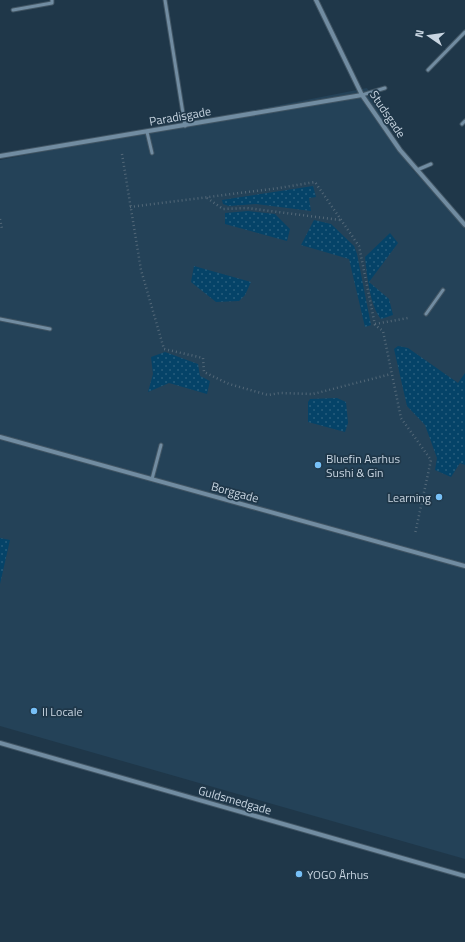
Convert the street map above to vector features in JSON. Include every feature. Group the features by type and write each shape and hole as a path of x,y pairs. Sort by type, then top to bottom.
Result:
{"street":[{"name":"Studsgade","path":"318,1 362,95 400,150 465,225"},
{"name":"Paradisgade","path":"0,156 120,137 362,95"},
{"name":"Borggade","path":"0,437 465,566"},
{"name":"Guldsmedgade","path":"0,743 465,876"}],"lane":[{"path":"13,10 52,3 52,0"},
{"path":"165,0 185,126"},
{"path":"428,70 465,32"},
{"path":"362,95 385,88"},
{"path":"146,132 152,153"},
{"path":"417,170 431,164"},
{"path":"426,314 443,290"},
{"path":"0,319 50,329"},
{"path":"152,479 161,445"}],"path":[{"path":"120,137 141,270 164,349 203,358 204,372 229,384 268,395 280,393 313,394 391,374"},
{"path":"130,207 207,198 315,182 359,246 375,325 383,331 401,418 431,460 411,551"},
{"path":"207,198 223,209 247,208 340,220"},
{"path":"0,219 2,229"},
{"path":"375,325 426,314"}],"shaded area":[{"path":"367,88 412,169 465,226 465,859 0,726 0,160"},
{"path":"313,186 316,197 309,198 311,211 256,204 229,206 223,204 222,200"},
{"path":"248,211 275,214 290,229 287,241 225,224 225,213"},
{"path":"314,220 331,224 354,246 357,254 371,325 365,327 349,259 301,245"},
{"path":"390,233 398,243 369,282 389,299 393,315 381,319 374,306 368,281 365,257"},
{"path":"194,266 251,282 245,295 239,301 216,302 191,282"},
{"path":"398,346 408,348 458,383 465,373 465,465 460,463 451,477 435,470 437,458 425,425 407,406 394,349"},
{"path":"165,352 198,364 200,376 210,381 207,394 169,383 148,392 153,374 151,357"},
{"path":"337,398 346,402 348,423 345,432 308,422 308,402 310,399"},
{"path":"0,538 10,540 0,584"}],"place":[{"name":"Bluefin Aarhus Sushi & Gin","path":"318,465"},
{"name":"Learning","path":"439,497"},
{"name":"Il Locale","path":"34,711"},
{"name":"YOGO Århus","path":"299,874"}]}
